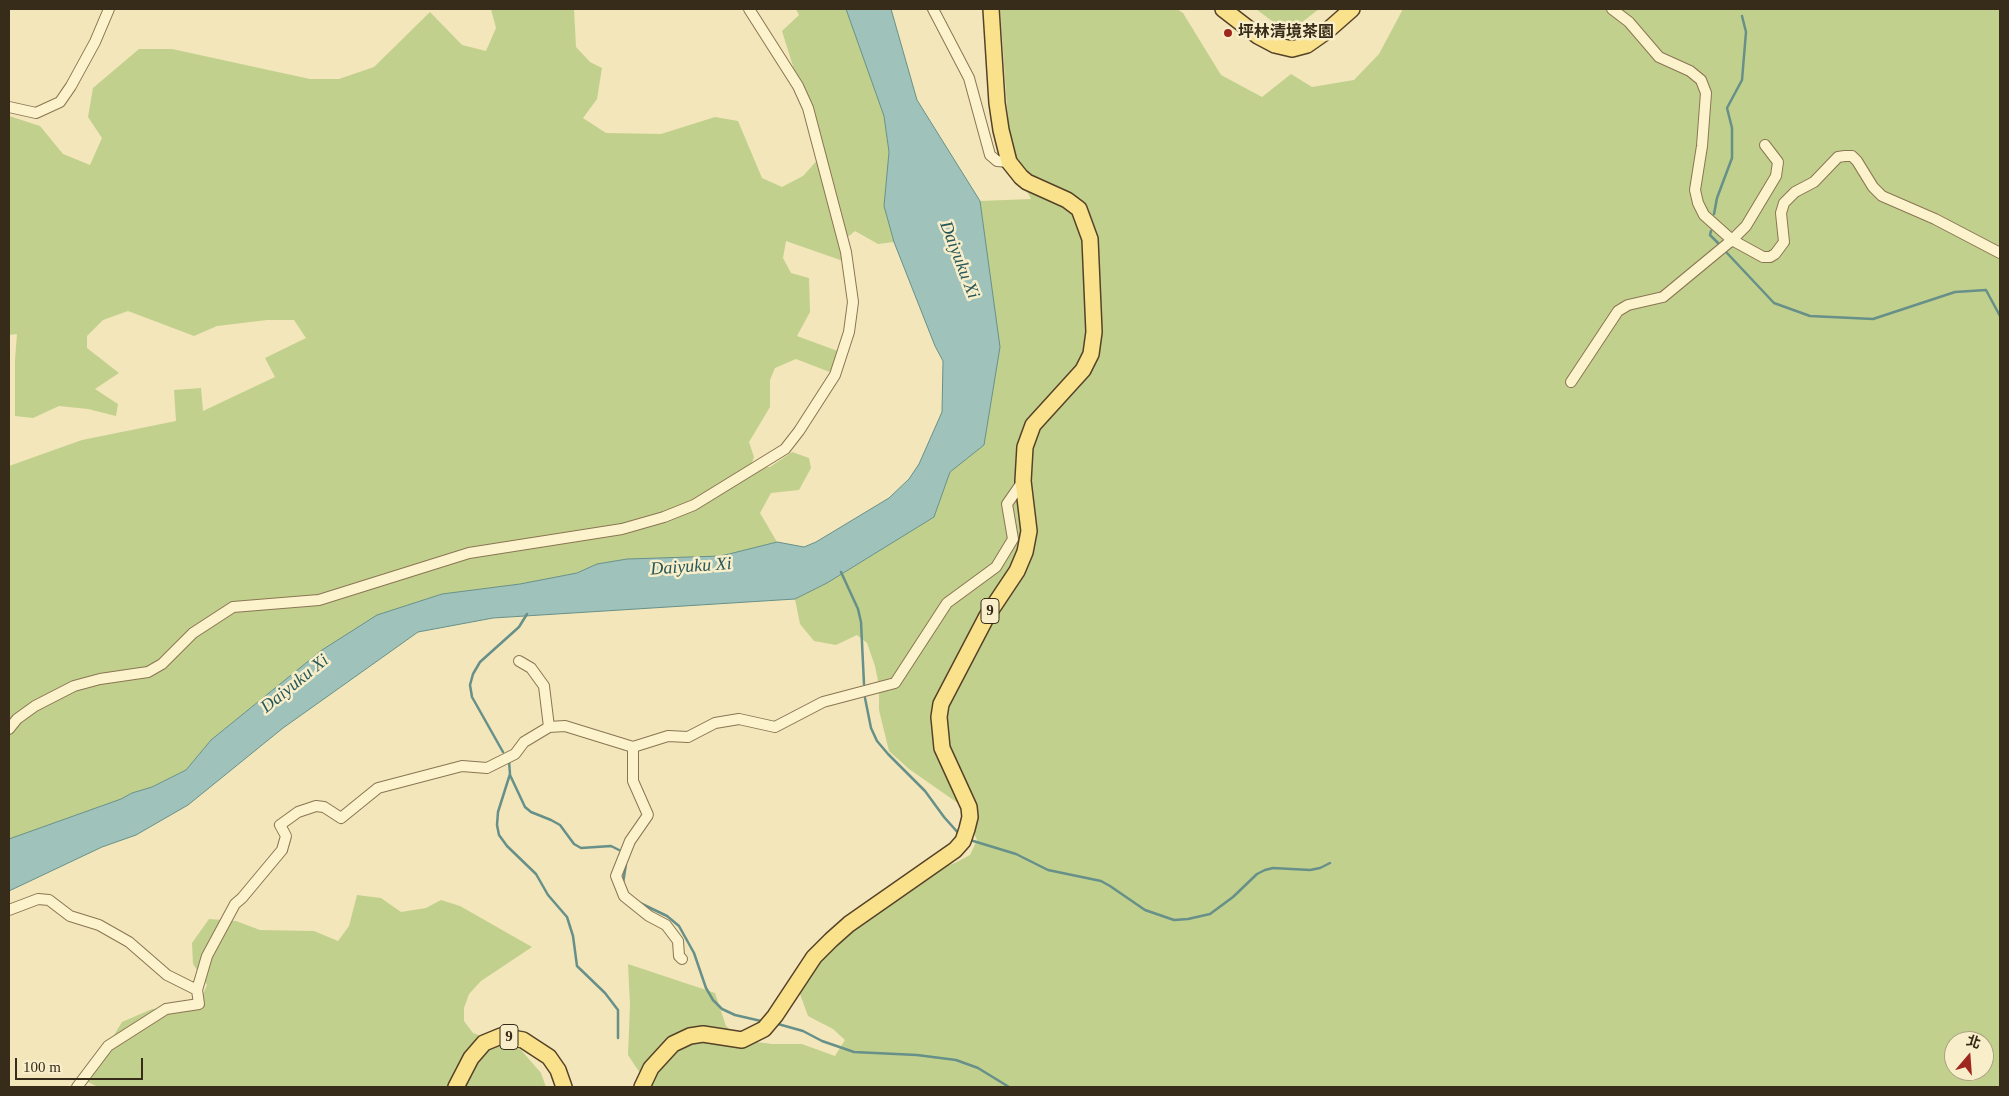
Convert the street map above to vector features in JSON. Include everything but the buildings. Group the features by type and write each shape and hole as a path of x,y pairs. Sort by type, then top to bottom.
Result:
{"main road":[{"name":"9","path":"642,1087 650,1068 673,1044 690,1036 703,1034 742,1040 764,1029 775,1016 814,957 831,940 849,924 955,850 963,841 970,817 969,807 942,748 938,717 940,704 987,616 1017,571 1025,552 1029,531 1023,481 1025,447 1033,425 1082,370 1091,354 1094,332 1090,239 1079,209 1067,200 1028,182 1021,177 1009,162 997,103 992,9"},
{"path":"1223,9 1258,36 1275,45 1292,49 1307,46 1352,9"},
{"name":"9","path":"456,1087 471,1058 484,1043 501,1036 523,1040 549,1057 558,1070 564,1087"}],"street":[{"path":"9,107 36,113 60,102 95,42 109,9"},
{"path":"9,729 17,719 36,706 74,686 100,679 148,672 162,664 193,632 233,607 320,600 469,553 630,527 664,518 694,505 785,448 799,431 835,376 849,332 853,302 846,252 808,108 798,86 749,9"},
{"path":"933,9 969,78 990,156 997,161 1009,162"},
{"path":"1612,9 1629,22 1659,57 1690,71 1701,80 1706,93 1702,146 1695,190 1698,203 1704,215 1732,240 1763,257 1770,257 1780,249 1784,242 1781,213 1784,203 1795,192 1814,182 1838,158 1852,156 1857,160 1873,187 1882,196 1935,219 2000,254"},
{"path":"1571,382 1618,311 1628,305 1663,297 1732,240 1746,226 1776,176 1778,162 1765,145"},
{"path":"77,1087 108,1046 166,1009 200,1004 197,990 207,956 235,904 282,850 286,836 280,824 298,812 316,806 324,807 341,818 378,788 462,766 487,768 515,754 524,742 549,727 565,726 633,747 668,736 688,737 715,723 739,719 775,727 823,702 894,684 947,603 996,567 1013,538 1007,504 1023,481"},
{"path":"519,661 531,668 544,686 549,727"},
{"path":"633,747 633,781 648,815 630,841 616,876 624,896 649,916 666,925 678,941 679,956 682,960"},
{"path":"9,910 38,899 48,900 70,916 99,925 129,942 168,975 197,990"}],"green space":[{"path":"491,9 574,9 576,47 590,62 602,68 597,99 583,118 606,133 661,134 715,117 738,121 762,178 782,187 803,176 821,156 782,31 799,15 796,9 846,9 884,116 889,152 884,206 894,242 878,244 855,231 843,241 843,261 786,241 783,258 791,273 809,278 810,312 797,336 843,353 835,374 796,359 775,368 770,380 770,407 749,442 754,457 750,468 770,467 792,452 809,458 811,468 799,490 771,493 760,513 777,542 721,556 627,559 597,564 577,573 520,584 442,594 377,615 322,650 211,740 186,770 152,787 9,839 9,466 82,440 176,421 174,390 201,388 203,411 275,377 265,358 306,338 294,320 267,320 217,326 194,336 128,311 103,320 87,336 87,348 119,373 95,389 118,404 116,416 88,409 59,406 33,418 15,416 17,334 9,335 9,116 40,126 63,154 90,165 102,138 88,117 93,88 139,49 172,49 310,79 339,79 374,67 430,12 462,45 486,51 496,28"},
{"path":"1000,9 1177,9 1183,13 1221,75 1262,97 1291,74 1312,87 1354,80 1379,54 1403,9 2000,9 2000,1087 644,1087 646,1082 628,1055 630,1005 628,964 715,993 726,1026 741,1040 772,1044 802,1044 835,1056 845,1040 833,1029 808,1016 800,994 787,983 795,971 852,932 861,908 923,873 955,863 970,855 977,840 962,806 909,769 889,751 879,710 879,686 875,666 867,643 857,635 836,645 814,641 800,624 795,599 827,583 934,517 950,472 984,445 1000,347 980,201 1031,199 1011,162"},
{"path":"1256,9 1319,9 1297,26 1290,27 1276,24"},
{"path":"357,895 381,898 401,912 426,908 441,900 460,906 532,947 481,981 469,994 464,1008 464,1021 473,1033 521,1050 541,1073 546,1087 98,1087 86,1081 122,1022 152,1009 178,1008 199,1003 207,985 193,964 192,943 209,919 236,921 260,930 314,931 338,941 349,926"}],"water":[{"name":"Daiyuku Xi","path":"846,9 891,9 917,100 980,201 1000,347 984,445 950,472 934,517 827,583 795,599 493,618 418,632 283,728 188,805 136,835 102,847 9,891 9,839 152,787 186,770 211,740 322,650 377,615 442,594 520,584 577,573 597,564 627,559 721,556 777,542 804,547 816,542 889,498 909,479 919,464 942,412 943,361 935,346 894,242 884,206 889,152 884,116"}],"waterway":[{"path":"1714,214 1717,198 1732,158 1732,128 1727,108 1742,80 1746,32 1742,16"},
{"path":"1711,231 1710,235 1718,243"},
{"path":"1727,253 1774,303 1810,316 1873,319 1955,292 1986,290 2000,316"},
{"path":"841,572 858,609 861,622 864,684"},
{"path":"503,752 472,697 470,685 473,674 480,662 519,627 527,614"},
{"path":"865,698 871,728 877,741 925,791 960,835"},
{"path":"509,761 510,774 498,812 497,825 499,835 507,846 536,874 548,895 567,917 573,936 577,966 605,993 618,1010 618,1038"},
{"path":"510,775 525,807 531,812 560,825 574,844 581,848 611,846 619,850"},
{"path":"970,840 1016,854 1048,870 1101,881 1145,910 1174,920 1210,914 1233,897 1257,874 1265,870 1273,868 1310,870 1330,863"},
{"path":"623,883 626,864"},
{"path":"640,903 667,916 679,926 694,953 706,988 713,1000 722,1009 735,1015 761,1021"},
{"path":"778,1024 803,1031 822,1041 854,1052 917,1055 956,1060 978,1068 1009,1087"}],"place":[{"name":"坪林清境茶園","path":"1228,33"}]}
